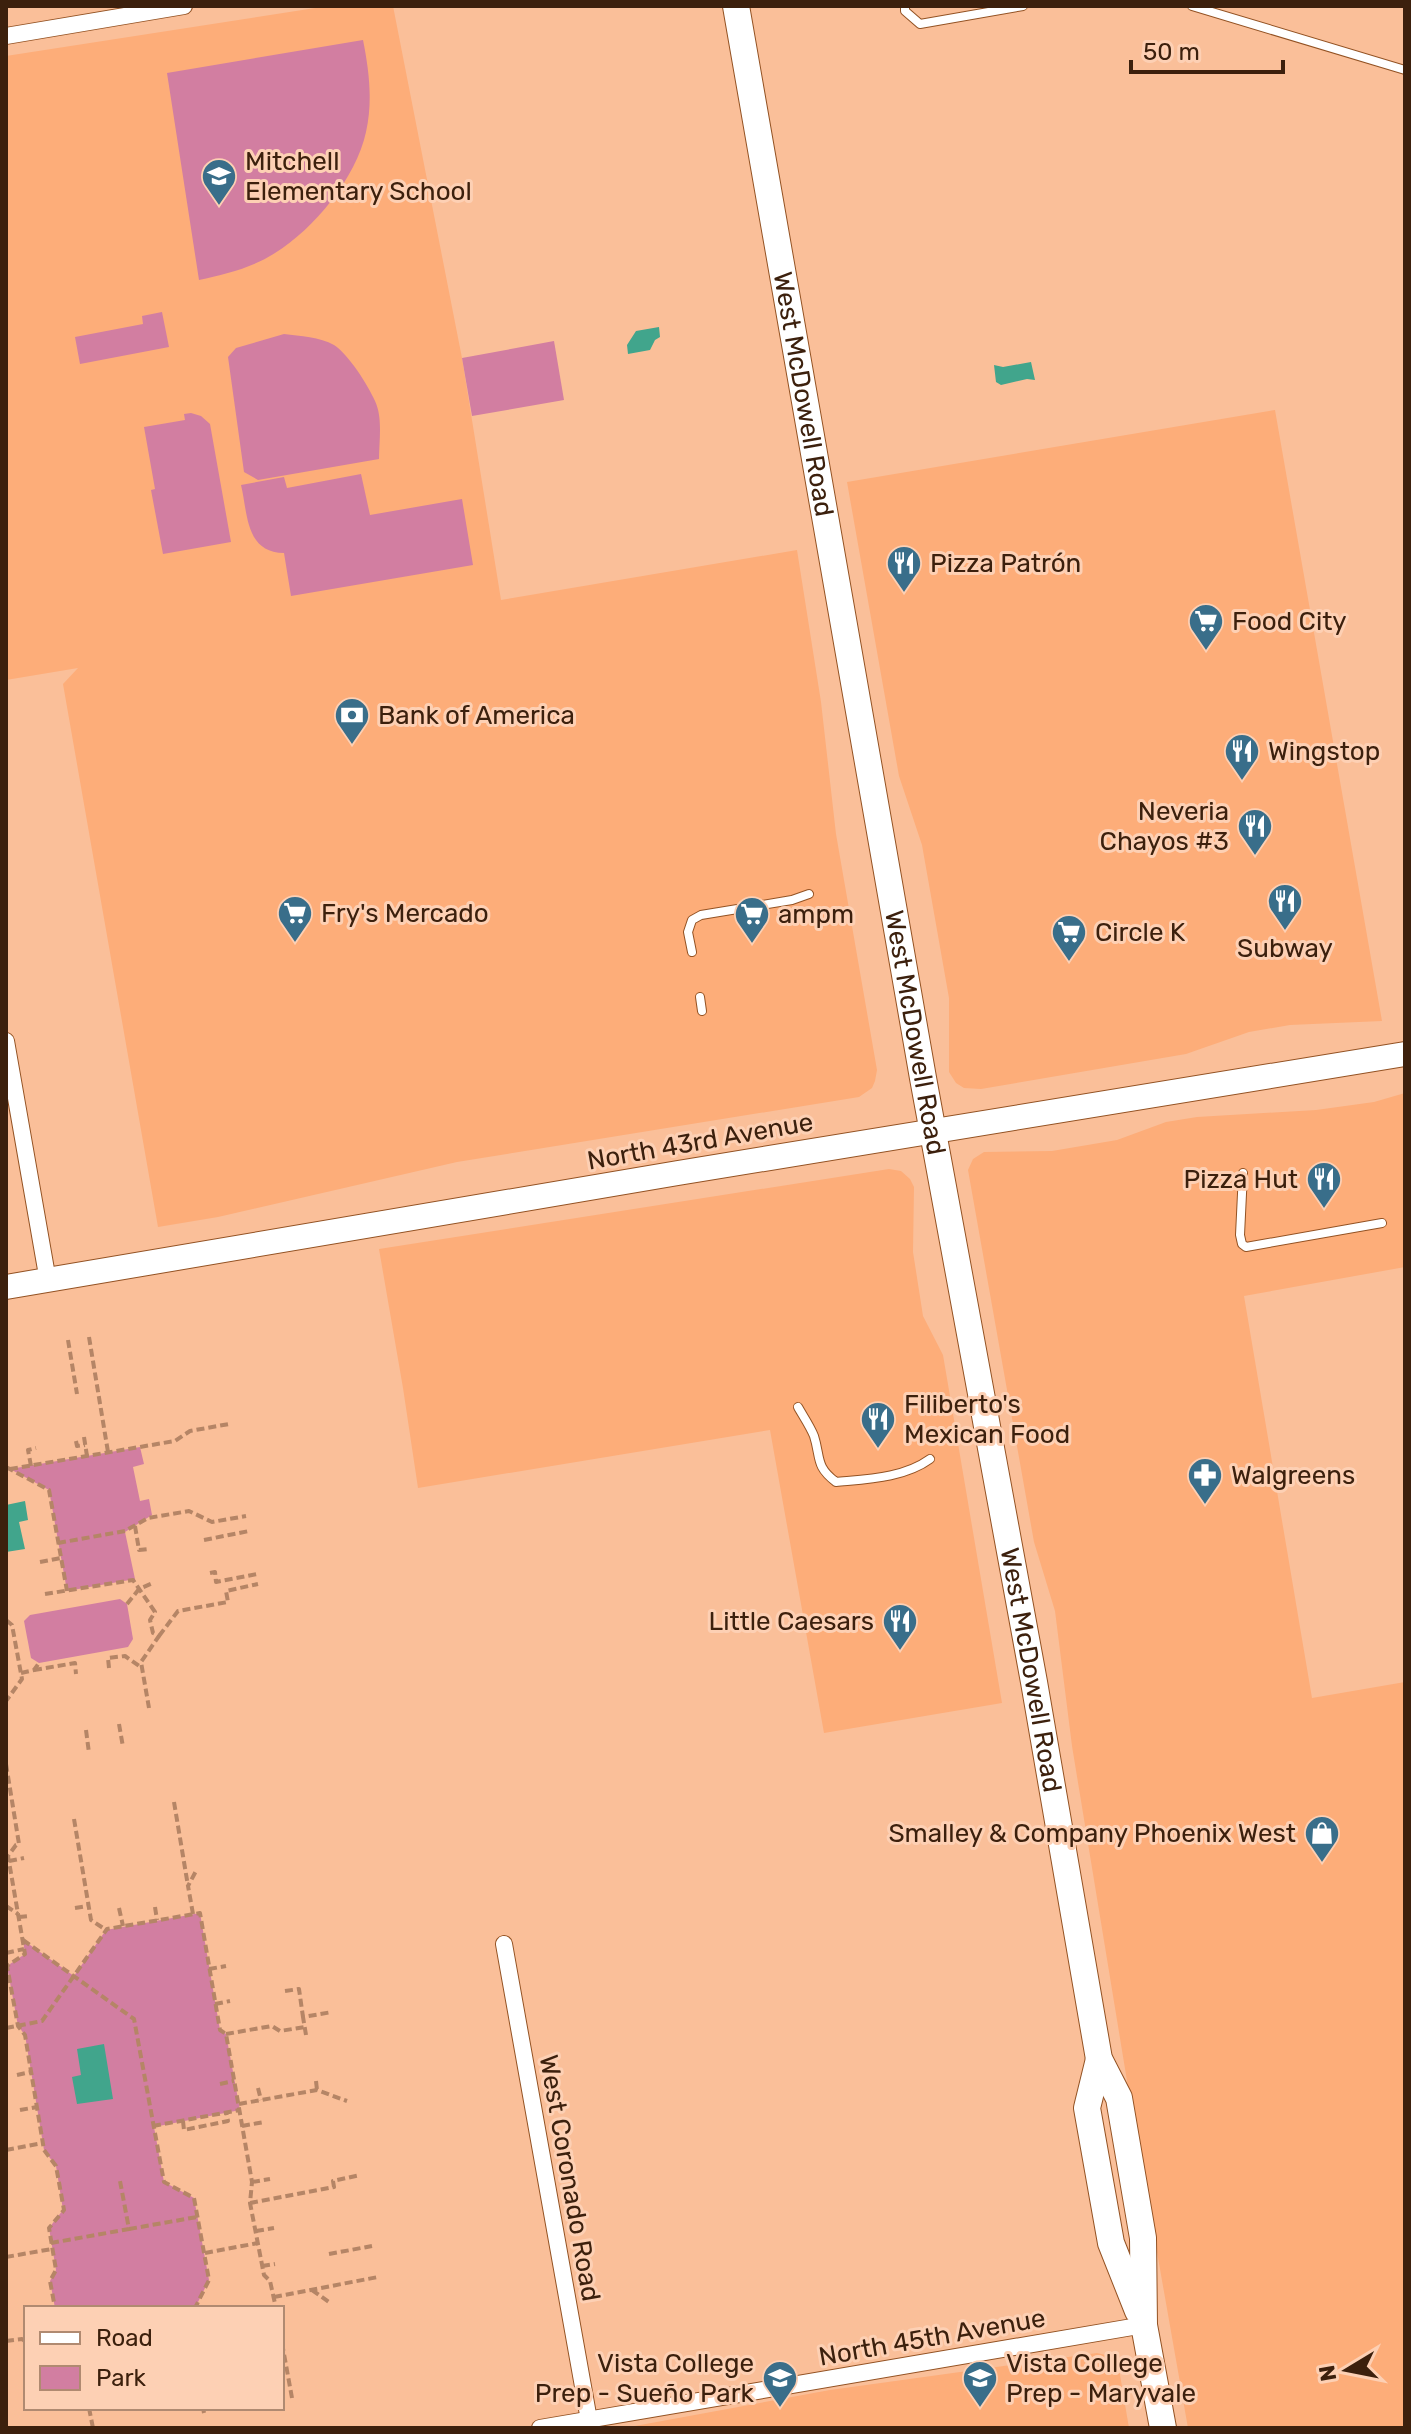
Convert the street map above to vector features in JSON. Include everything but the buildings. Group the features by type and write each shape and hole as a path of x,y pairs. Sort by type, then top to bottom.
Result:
{"main road":[{"name":"West McDowell Road","path":"736,6 1099,2059 1087,2108 1111,2243 1144,2325 1163,2428"},
{"name":"North 43rd Avenue","path":"6,1287 1405,1054"}],"street":[{"path":"6,36 114,12 184,6"},
{"path":"6,1041 11,1104 48,1281"},
{"name":"West Coronado Road","path":"504,1944 589,2420"},
{"name":"North 45th Avenue","path":"540,2428 1144,2325"}],"lane":[{"path":"905,6 905,11 920,24 1023,6"},
{"path":"1192,6 1405,70"},
{"path":"692,952 688,932 692,920 701,915 792,900 809,894"},
{"path":"700,997 702,1011"},
{"path":"1243,1173 1240,1235 1246,1247 1382,1223"},
{"path":"798,1407 814,1437 817,1459 824,1472 836,1482 903,1473 918,1468 930,1459"}],"path":[{"path":"89,1337 108,1452"},
{"path":"68,1340 77,1394"},
{"path":"8,1468 175,1441 190,1431 229,1424"},
{"path":"84,1437 87,1456"},
{"path":"76,1441 77,1446 85,1445"},
{"path":"31,1466 28,1450 36,1448"},
{"path":"8,1468 49,1490 67,1591"},
{"path":"58,1543 125,1531 148,1518 189,1511 212,1522 246,1516"},
{"path":"135,1526 139,1550 148,1549"},
{"path":"204,1540 249,1531"},
{"path":"40,1562 61,1558"},
{"path":"210,1573 215,1572 216,1582 257,1574"},
{"path":"45,1594 133,1580 155,1612 150,1620 153,1633 159,1636"},
{"path":"127,1604 139,1589 153,1583"},
{"path":"149,1708 141,1662 178,1611 228,1602 226,1591 258,1584"},
{"path":"6,1620 12,1625 22,1679 6,1700"},
{"path":"109,1668 108,1658 125,1656 142,1668"},
{"path":"34,1670 39,1663"},
{"path":"21,1673 75,1663 76,1674"},
{"path":"119,1724 123,1747"},
{"path":"86,1730 89,1753"},
{"path":"6,1764 19,1844 8,1856 25,1954 7,1966 7,1970 18,2026 25,2035 44,2150 56,2166 64,2210 49,2228 56,2270 50,2281 54,2306"},
{"path":"174,1802 193,1914"},
{"path":"74,1819 91,1920 106,1930"},
{"path":"70,1850 79,1849"},
{"path":"9,1861 24,1858"},
{"path":"188,1886 196,1871"},
{"path":"6,1906 18,1916 29,1916"},
{"path":"75,1908 88,1906"},
{"path":"155,1907 157,1920"},
{"path":"119,1908 123,1926"},
{"path":"6,2028 42,2021 106,1930 200,1913 220,2030 226,2034 272,2026 280,2031 305,2027"},
{"path":"23,1940 134,2019 164,2182 194,2198 209,2280 196,2306"},
{"path":"6,1953 24,1949"},
{"path":"209,1969 226,1966"},
{"path":"285,1991 299,1989 306,2035"},
{"path":"215,2004 230,2001"},
{"path":"303,2017 332,2012"},
{"path":"226,2034 252,2182 250,2203 264,2275 270,2281 276,2306"},
{"path":"17,2075 31,2072"},
{"path":"220,2084 234,2081"},
{"path":"316,2081 317,2090"},
{"path":"258,2088 261,2100"},
{"path":"153,2126 317,2090 347,2101"},
{"path":"20,2110 37,2107"},
{"path":"183,2121 184,2130 228,2121 226,2112"},
{"path":"242,2126 264,2122"},
{"path":"6,2150 43,2143"},
{"path":"250,2203 334,2187 333,2181 360,2175"},
{"path":"252,2182 270,2179"},
{"path":"120,2181 129,2229"},
{"path":"6,2257 197,2217"},
{"path":"256,2231 274,2228"},
{"path":"204,2253 258,2243"},
{"path":"329,2254 372,2246"},
{"path":"262,2266 275,2264"},
{"path":"274,2297 378,2277"},
{"path":"312,2290 329,2302"},
{"path":"19,2349 24,2344"},
{"path":"284,2354 292,2398"}],"shaded area":[{"path":"328,6 393,6 462,358 501,600 797,550 821,702 836,834 877,1070 872,1088 859,1097 457,1162 218,1217 158,1227 63,684 78,668 6,680 6,56"},
{"path":"1275,410 1382,1021 1290,1025 1249,1032 1186,1054 981,1089 964,1088 956,1083 949,1072 949,998 922,845 899,776 847,482"},
{"path":"1405,1093 1405,1267 1244,1296 1312,1698 1405,1682 1405,2428 1188,2428 1072,1746 1055,1611 1034,1542 968,1170 973,1159 984,1152 1052,1151 1117,1140 1166,1122 1197,1117 1316,1110 1374,1102"},
{"path":"889,1169 901,1171 914,1187 913,1252 923,1316 943,1355 1002,1703 824,1733 770,1430 418,1488 379,1249"},
{"name":"Vista College Prep - Maryvale","path":"1097,2353 1114,2357 1118,2363 1129,2428 624,2428 830,2390"}],"green space":[{"path":"363,40 369,86 368,120 361,149 343,184 318,216 275,253 248,267 199,280 167,73"},
{"path":"162,312 169,347 80,364 75,337 143,324 142,316"},
{"path":"284,334 328,342 352,363 377,408 380,422 379,459 258,480 244,472 228,357 236,348"},
{"path":"554,341 564,400 472,416 462,358"},
{"path":"184,414 201,416 210,424 231,542 163,554 144,427 185,420"},
{"path":"361,474 370,515 462,499 473,565 291,596 284,553 271,551 255,539 247,519 241,485 284,477 287,488"},
{"path":"140,1447 144,1464 133,1467 140,1501 149,1499 152,1515 125,1532 135,1579 67,1591 49,1490 10,1469"},
{"path":"120,1599 127,1604 133,1639 128,1647 39,1663 31,1658 24,1621 30,1615"},
{"path":"200,1913 220,2030 226,2034 240,2110 154,2127 164,2182 194,2198 209,2280 196,2306 55,2306 50,2281 56,2270 49,2228 63,2210 56,2166 44,2150 25,2035 18,2026 7,1966 25,1954 23,1940 74,1976 106,1930"}],"water":[{"path":"659,327 660,337 650,350 628,354 627,345 636,331"},
{"path":"1031,362 1035,380 1001,385 996,382 994,365 1003,367"},
{"path":"25,1501 28,1520 19,1522 25,1549 6,1552 6,1505"},
{"path":"104,2044 113,2099 77,2104 72,2077 81,2075 77,2049"}],"place":[{"name":"Mitchell Elementary School","path":"219,207"},
{"name":"Pizza Patrón","path":"904,594"},
{"name":"Food City","path":"1206,652"},
{"name":"Bank of America","path":"352,746"},
{"name":"Wingstop","path":"1242,782"},
{"name":"Neveria Chayos #3","path":"1255,857"},
{"name":"Subway","path":"1285,932"},
{"name":"Fry's Mercado","path":"295,944"},
{"name":"ampm","path":"752,945"},
{"name":"Circle K","path":"1069,963"},
{"name":"Pizza Hut","path":"1324,1210"},
{"name":"Filiberto's Mexican Food","path":"878,1450"},
{"name":"Walgreens","path":"1205,1506"},
{"name":"Little Caesars","path":"900,1652"},
{"name":"Smalley & Company Phoenix West","path":"1322,1864"},
{"name":"Vista College Prep - Sueño Park","path":"780,2409"},
{"name":"Vista College Prep - Maryvale","path":"980,2409"}]}
